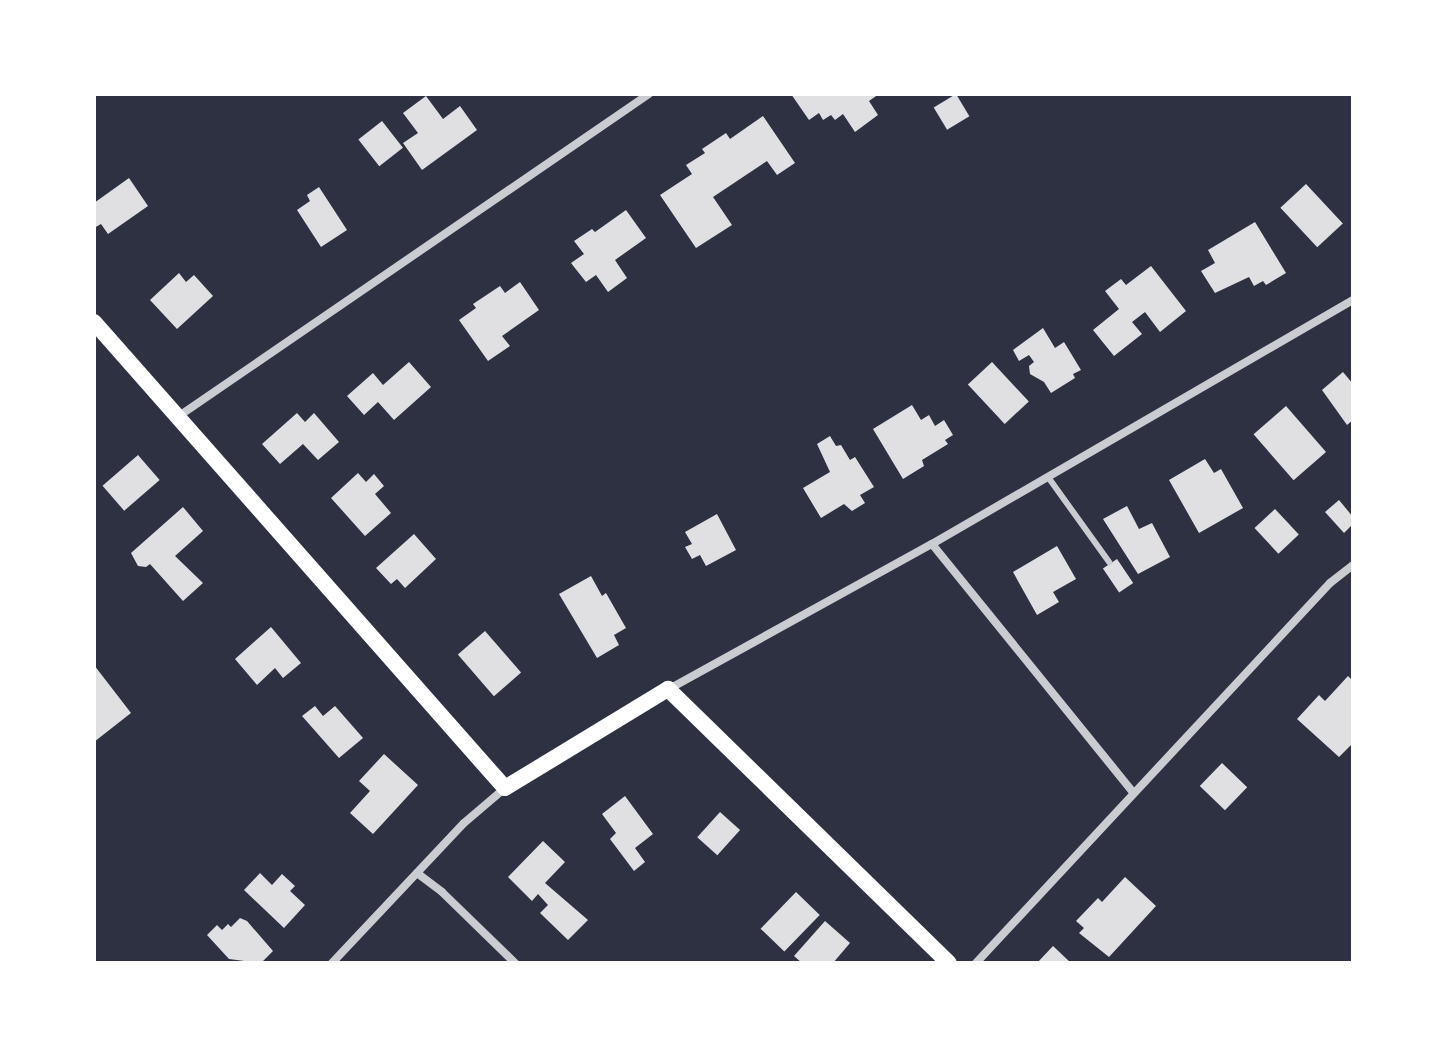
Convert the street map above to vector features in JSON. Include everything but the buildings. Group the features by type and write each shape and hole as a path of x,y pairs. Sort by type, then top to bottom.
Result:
{"main road":[{"path":"94,322 505,788 668,689 949,963"}],"street":[{"path":"179,416 649,94"},
{"path":"668,689 932,544 1353,300"},
{"path":"932,544 1133,792"},
{"path":"976,963 1330,583 1353,565"},
{"path":"332,963 417,873 505,788"},
{"path":"417,873 515,963"}],"lane":[{"path":"1048,477 1109,562"}]}
